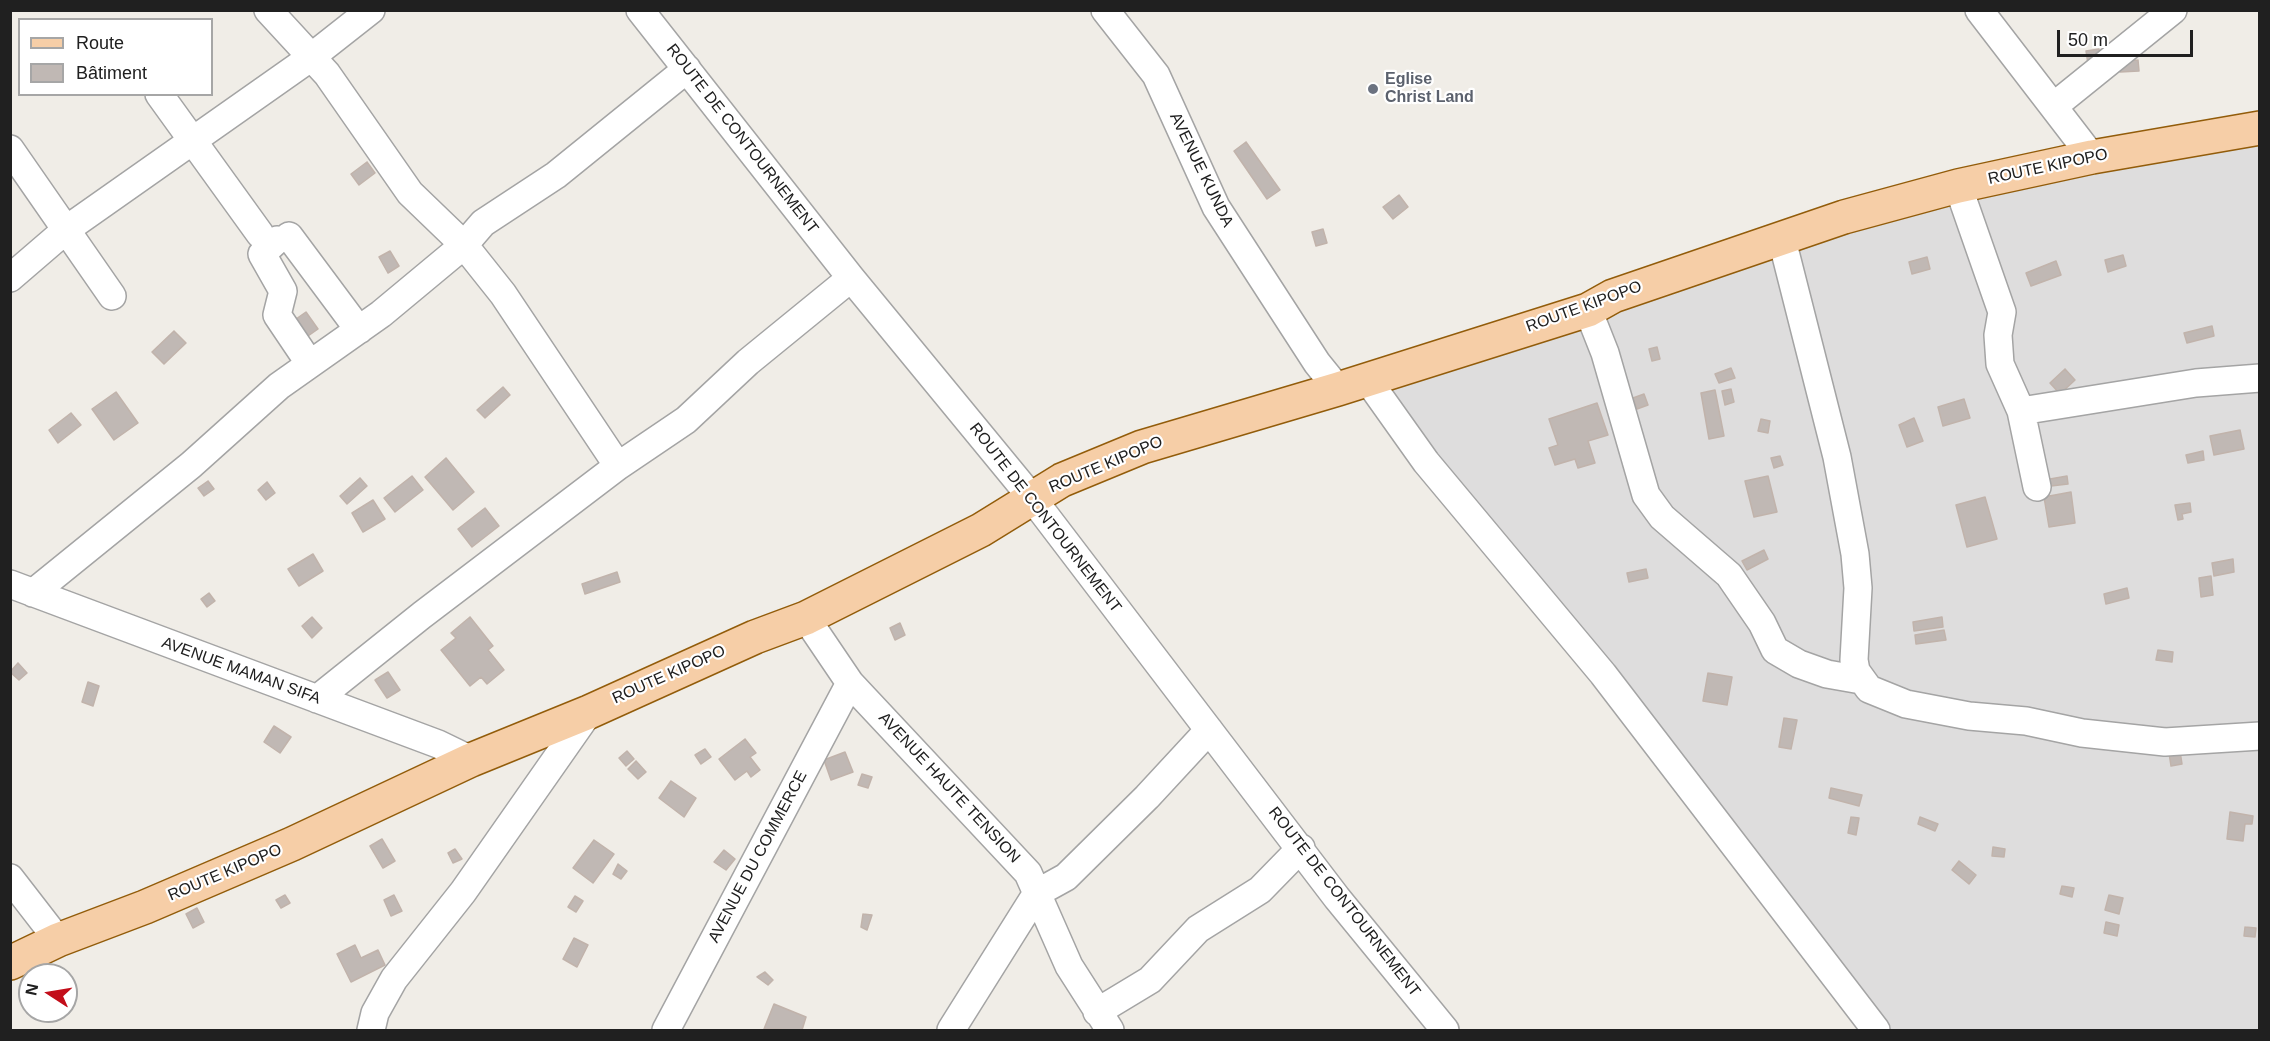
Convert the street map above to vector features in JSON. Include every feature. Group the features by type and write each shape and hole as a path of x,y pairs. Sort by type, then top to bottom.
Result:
{"main road":[{"name":"ROUTE KIPOPO","path":"10,963 58,940 145,908 292,844 471,760 589,712 755,637 806,618 952,546 1062,480 1142,447 1588,310 1613,296 1844,217 1958,186 2092,157 2259,128"}],"street":[{"path":"268,10 327,74 410,193 464,245 503,294 618,466"},
{"path":"10,278 67,229 310,58 371,10"},
{"name":"ROUTE DE CONTOURNEMENT","path":"640,10 851,278 1032,498 1337,898 1445,1030"},
{"name":"AVENUE KUNDA","path":"1105,10 1156,75 1216,207 1317,363 1352,384 1426,462 1603,674 1876,1030"},
{"path":"1979,10 2092,157"},
{"path":"2054,106 2173,10"},
{"path":"22,589 191,465 265,397 359,330 464,245 483,223 550,180 687,69"},
{"path":"160,96 191,141 359,330"},
{"path":"10,149 111,296"},
{"path":"1958,186 2002,312 1998,335 2000,364 2021,411 2037,487"},
{"path":"276,237 262,254 283,291 277,315 310,364"},
{"path":"1782,240 1837,457 1855,554 1858,614 1854,660 1861,680"},
{"path":"317,699 422,615 618,466 686,420 748,362 851,278"},
{"path":"1588,310 1605,353 1646,495 1662,518 1729,575 1762,623 1775,650 1808,668 1861,680 1883,697 1906,704 1969,716 2026,721 2082,733 2165,742 2259,736"},
{"path":"2021,411 2196,383 2259,378"},
{"name":"AVENUE MAMAN SIFA","path":"22,589 438,744 471,760"},
{"name":"AVENUE HAUTE TENSION","path":"806,618 850,683 1021,864 1037,893 1065,959 1103,1021"},
{"name":"AVENUE DU COMMERCE","path":"666,1030 850,683"},
{"path":"370,1030 375,1013 394,979 463,892 589,712"},
{"path":"951,1030 1037,893 1066,877 1147,797 1209,730"},
{"path":"1103,1021 1150,980 1198,929 1260,890 1301,848"},
{"path":"10,878 58,940"}],"shaded area":[{"path":"2259,138 2259,1030 1890,1030 1384,391 1878,223 2009,187"}],"building":[{"path":"2099,49 2101,63 2088,64 2086,51"},
{"path":"2138,60 2139,71 2120,72 2119,61"},
{"path":"1246,142 1280,190 1267,199 1234,151"},
{"path":"367,162 375,173 359,185 351,174"},
{"path":"1399,195 1408,207 1393,219 1383,207"},
{"path":"1323,229 1327,243 1316,246 1312,232"},
{"path":"390,251 399,266 388,273 379,257"},
{"path":"2123,255 2126,266 2108,272 2105,260"},
{"path":"1927,257 1930,269 1912,274 1909,262"},
{"path":"2056,261 2061,275 2031,286 2026,273"},
{"path":"306,312 318,329 308,336 296,319"},
{"path":"2212,326 2214,336 2187,343 2184,333"},
{"path":"174,331 186,343 164,364 152,352"},
{"path":"1657,347 1660,359 1652,361 1649,349"},
{"path":"1731,368 1735,378 1719,383 1715,374"},
{"path":"2065,369 2075,380 2060,394 2050,383"},
{"path":"503,387 510,395 485,418 477,410"},
{"path":"1731,389 1734,402 1725,405 1722,391"},
{"path":"1715,390 1724,436 1709,439 1701,393"},
{"path":"116,392 138,423 114,440 92,409"},
{"path":"1644,394 1648,405 1637,409 1633,398"},
{"path":"1964,399 1970,418 1943,426 1938,407"},
{"path":"1597,403 1608,435 1588,441 1595,463 1578,468 1575,459 1555,465 1549,448 1558,445 1549,419"},
{"path":"71,413 81,425 58,443 49,430"},
{"path":"1914,418 1923,441 1907,447 1899,425"},
{"path":"1761,419 1770,421 1768,433 1758,431"},
{"path":"2240,430 2244,449 2214,455 2210,436"},
{"path":"2203,451 2204,460 2188,463 2186,455"},
{"path":"1780,456 1783,465 1774,468 1771,458"},
{"path":"446,458 474,492 453,510 425,477"},
{"path":"412,476 423,490 395,512 384,498"},
{"path":"1768,476 1777,512 1754,517 1745,481"},
{"path":"2067,476 2068,484 2051,486 2050,479"},
{"path":"360,478 367,486 347,504 340,496"},
{"path":"208,481 214,489 204,496 198,488"},
{"path":"267,482 275,493 266,500 258,490"},
{"path":"2071,492 2075,523 2049,527 2044,497"},
{"path":"1985,497 1997,539 1967,547 1956,505"},
{"path":"373,500 385,519 363,532 352,513"},
{"path":"2190,503 2191,512 2182,514 2183,519 2178,520 2175,505"},
{"path":"485,508 499,526 472,547 458,529"},
{"path":"1764,550 1768,559 1747,570 1742,561"},
{"path":"313,554 323,571 299,586 288,569"},
{"path":"2233,559 2234,572 2214,576 2212,563"},
{"path":"1646,569 1648,578 1629,582 1627,573"},
{"path":"617,572 620,582 585,594 582,584"},
{"path":"2211,576 2213,595 2201,597 2199,578"},
{"path":"2127,588 2129,598 2106,604 2104,594"},
{"path":"209,593 215,601 207,607 201,599"},
{"path":"312,617 322,628 312,638 302,626"},
{"path":"470,617 493,646 488,650 504,670 487,684 481,677 470,686 441,650 456,638 451,633"},
{"path":"1942,617 1943,627 1914,631 1913,622"},
{"path":"900,623 905,635 895,640 890,628"},
{"path":"1944,630 1946,640 1916,644 1915,635"},
{"path":"2158,650 2173,652 2172,662 2156,660"},
{"path":"18,663 27,673 19,680 10,672"},
{"path":"388,672 400,690 387,698 375,680"},
{"path":"1708,673 1732,677 1727,705 1703,701"},
{"path":"88,682 99,686 93,706 82,702"},
{"path":"1784,718 1797,720 1791,749 1779,747"},
{"path":"274,726 291,737 280,753 264,742"},
{"path":"745,739 756,753 750,757 760,770 751,777 747,771 735,780 719,759"},
{"path":"705,749 711,757 701,764 695,755"},
{"path":"627,751 634,759 626,766 619,758"},
{"path":"2180,751 2182,764 2171,766 2169,753"},
{"path":"845,752 853,772 831,780 824,760"},
{"path":"636,761 646,772 638,779 628,769"},
{"path":"862,774 872,777 868,788 858,785"},
{"path":"671,781 696,798 684,817 659,798"},
{"path":"1831,788 1862,795 1859,806 1829,798"},
{"path":"2230,812 2253,816 2252,824 2245,824 2243,841 2227,839"},
{"path":"1851,817 1859,818 1856,835 1848,833"},
{"path":"1920,817 1938,824 1935,831 1918,824"},
{"path":"382,839 395,861 383,868 370,846"},
{"path":"594,840 614,854 593,883 573,868"},
{"path":"1993,847 2005,849 2004,857 1992,856"},
{"path":"455,849 462,859 453,863 448,853"},
{"path":"724,850 735,859 726,870 714,862"},
{"path":"1959,861 1976,875 1969,884 1952,870"},
{"path":"618,864 627,871 621,879 613,874"},
{"path":"2062,886 2074,888 2072,897 2060,894"},
{"path":"285,895 290,903 281,908 276,900"},
{"path":"394,895 402,911 391,916 384,900"},
{"path":"2109,895 2123,898 2119,914 2105,910"},
{"path":"575,896 583,901 576,912 568,907"},
{"path":"197,908 204,922 193,928 186,914"},
{"path":"863,914 872,915 867,930 861,927"},
{"path":"2106,922 2119,925 2117,936 2104,933"},
{"path":"2245,927 2256,928 2255,937 2244,936"},
{"path":"574,938 588,945 577,967 563,959"},
{"path":"355,945 361,958 378,950 385,965 351,982 337,954"},
{"path":"765,972 773,980 768,985 757,977"},
{"path":"774,1004 806,1017 802,1030 764,1029"}],"place":[{"name":"Eglise Christ Land","path":"1373,89"}]}
